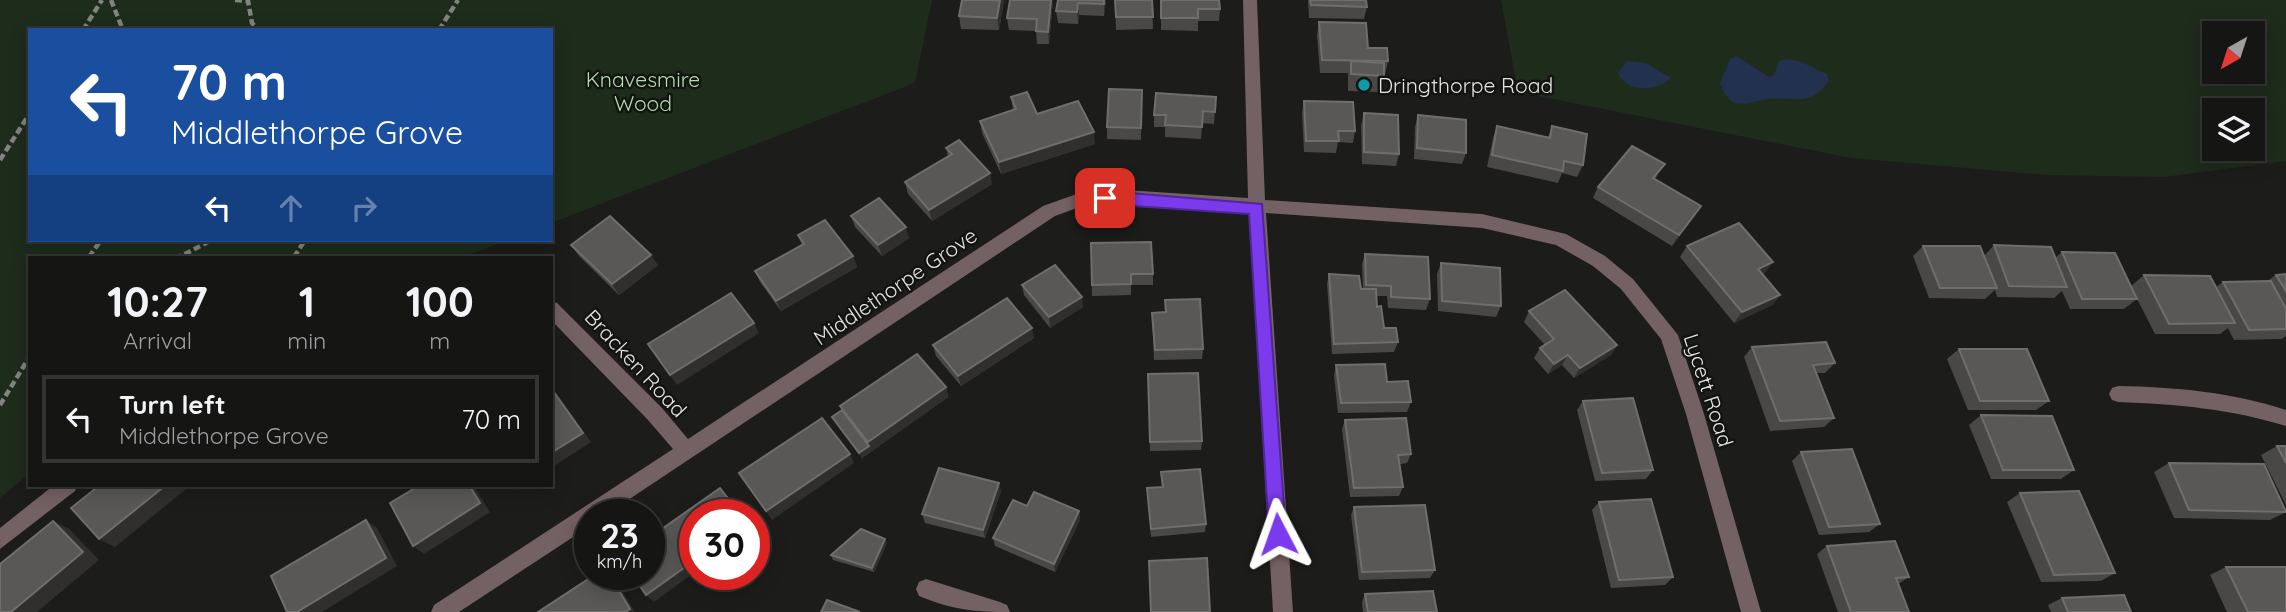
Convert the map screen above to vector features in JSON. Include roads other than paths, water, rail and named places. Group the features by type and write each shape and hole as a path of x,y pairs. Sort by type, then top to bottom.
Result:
{"street":[{"path":"1250,0 1257,208 1283,612"},
{"name":"Middlethorpe Grove","path":"615,499 1049,211 1085,198 1125,197 1257,208"},
{"name":"Lycett Road","path":"1257,208 1482,221 1518,227 1560,239 1599,261 1627,284 1669,335 1695,414 1751,612"},
{"name":"Bracken Road","path":"553,310 655,414 687,452"},
{"path":"2118,394 2180,396 2262,409 2286,418"},
{"path":"0,540 66,487"},
{"name":"Middlethorpe Grove","path":"442,612 574,525"},
{"path":"926,589 957,606 1000,612"}],"water":[{"path":"1737,56 1769,77 1774,75 1779,61 1792,60 1827,74 1829,80 1823,89 1809,98 1769,99 1740,104 1729,99 1720,83 1730,59"},
{"path":"1627,61 1646,63 1671,78 1650,88 1635,87 1622,80 1618,73"}],"place":[{"name":"Dringthorpe Road","path":"1364,85"}],"park label":[{"name":"Knavesmire Wood","path":"643,91"}]}
